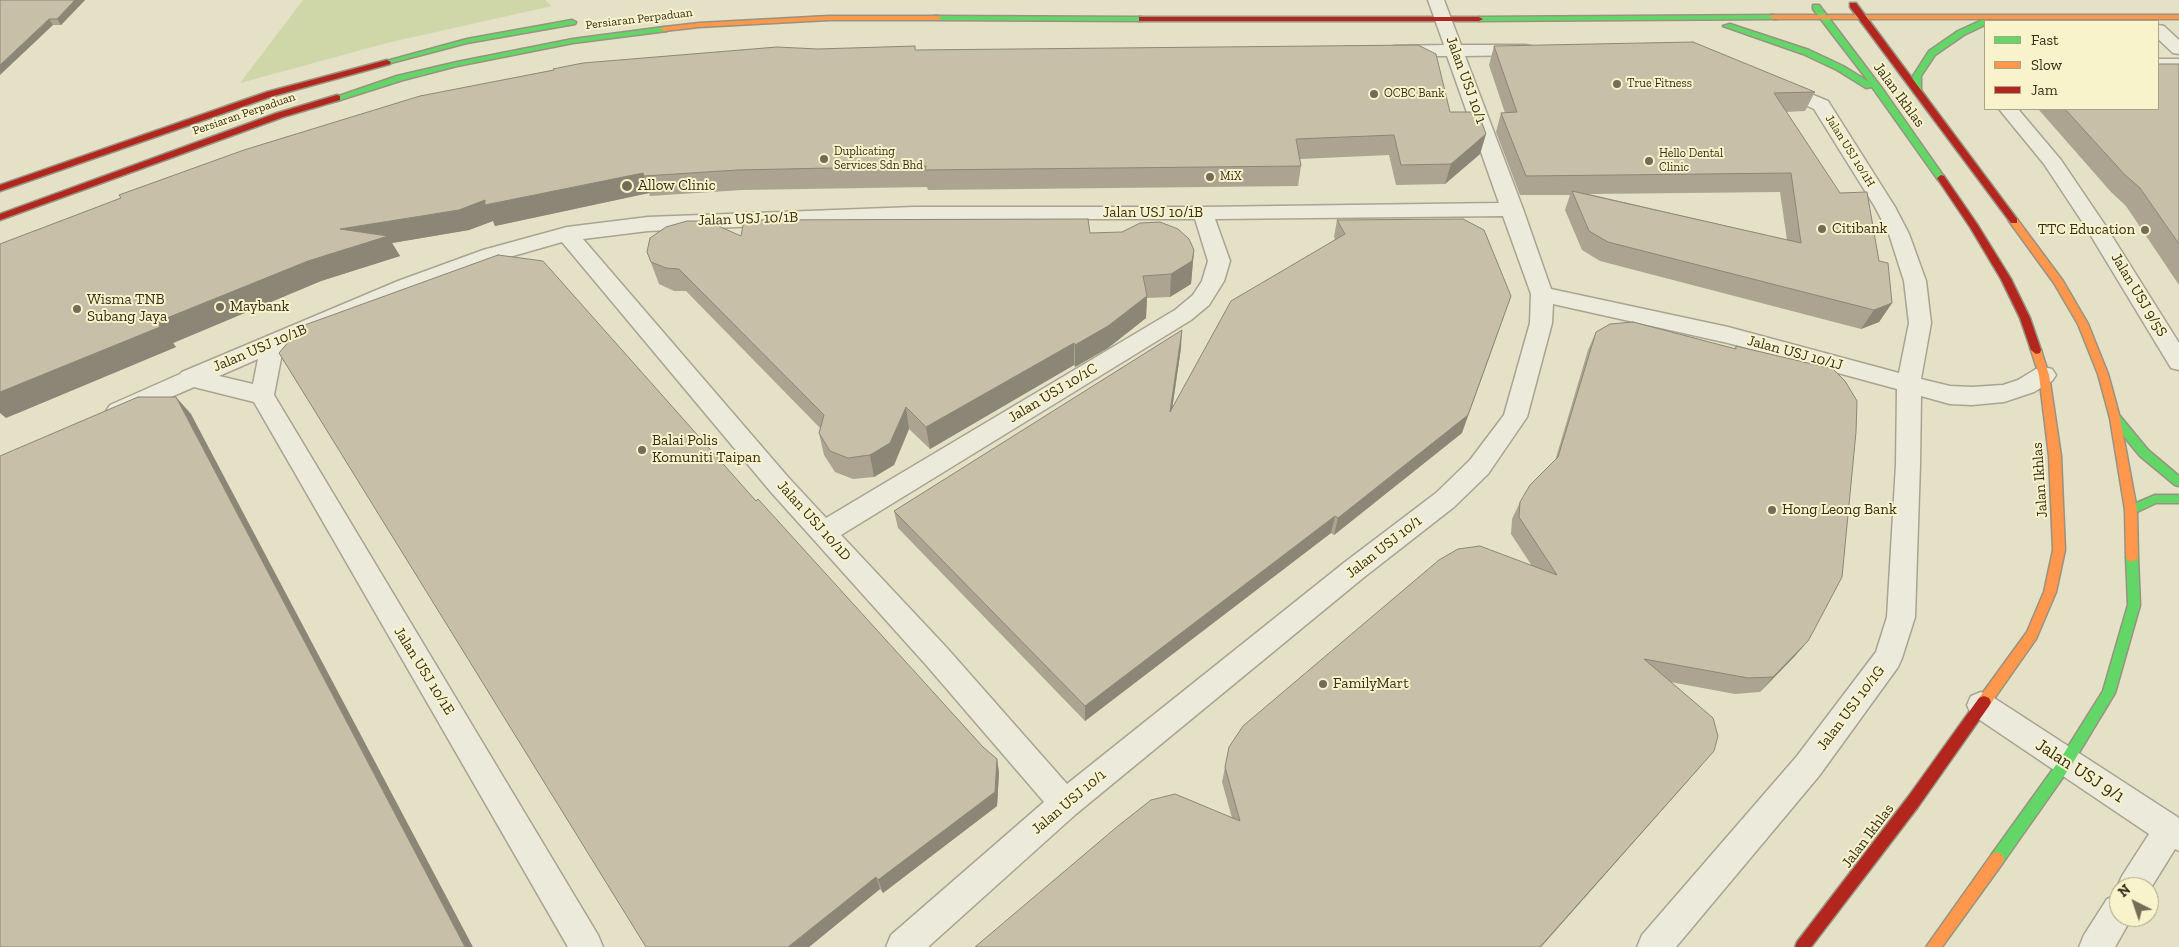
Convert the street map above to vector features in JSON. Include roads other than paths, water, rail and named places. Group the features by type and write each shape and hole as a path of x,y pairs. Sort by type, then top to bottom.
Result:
{"main road":[{"name":"Jalan Ikhlas","path":"1802,947 1913,802 2032,635 2050,592 2059,550 2055,456 2044,375 2025,318 2006,279 1974,226 1881,93 1811,0"},
{"name":"Jalan Ikhlas","path":"1849,0 1863,16 2058,281 2083,324 2103,374 2115,418 2130,510 2134,605 2109,693 2066,762 1932,947"},
{"name":"Persiaran Perpaduan","path":"0,217 280,115 400,78 525,50 631,32 699,25 830,18 1443,19 2004,16 2146,19 2179,17"},
{"path":"1993,20 2004,16"},
{"path":"1686,18 1737,28 1806,52 1840,68 1881,93"},
{"name":"Persiaran Perpaduan","path":"0,188 270,94 363,67 467,41 582,21"},
{"path":"1917,91 1917,76 1932,53 1961,33 1984,23"},
{"path":"2115,418 2144,453 2179,482"},
{"path":"2130,510 2155,499 2179,499"}],"street":[{"name":"Jalan USJ 10/1","path":"904,947 1065,804 1354,570 1445,500 1479,467 1515,416 1541,323 1542,294 1513,209 1436,0"},
{"path":"2159,31 2179,50"},
{"path":"1378,51 1544,50"},
{"path":"2159,64 2179,64"},
{"name":"Jalan USJ 10/1H","path":"1766,81 1821,105 1885,207 1899,234 1915,281 1920,323 1909,383"},
{"name":"Jalan USJ 9/5S","path":"2009,110 2051,160 2096,225 2179,362"},
{"name":"Jalan USJ 10/1B","path":"95,421 190,378 406,286 491,255 567,234 648,224 754,218 914,214 1513,209"},
{"name":"Jalan USJ 10/1C","path":"824,533 1183,315 1201,300 1213,281 1219,261 1204,213"},
{"name":"Jalan USJ 10/1D","path":"567,234 773,476 937,656 1065,804"},
{"name":"Jalan USJ 10/1J","path":"1542,294 1728,335 1950,395 1972,396 2004,393 2026,386 2044,375"},
{"path":"190,378 262,395 273,343"},
{"name":"Jalan USJ 10/1G","path":"1654,947 1808,766 1888,658 1901,617 1908,464 1909,383"},
{"name":"Jalan USJ 10/1E","path":"262,395 586,947"},
{"name":"Jalan USJ 9/1","path":"1982,705 2174,833"},
{"path":"2141,877 2174,833"},
{"path":"2096,947 2109,926"}],"place":[{"name":"True Fitness","path":"1617,84"},
{"name":"OCBC Bank","path":"1374,94"},
{"name":"Duplicating Services Sdn Bhd","path":"824,159"},
{"name":"Hello Dental Clinic","path":"1649,161"},
{"name":"MiX","path":"1210,177"},
{"name":"Allow Clinic","path":"627,186"},
{"name":"Citibank","path":"1822,229"},
{"name":"TTC Education","path":"2145,230"},
{"name":"Maybank","path":"220,307"},
{"name":"Wisma TNB Subang Jaya","path":"77,309"},
{"name":"Balai Polis Komuniti Taipan","path":"642,450"},
{"name":"Hong Leong Bank","path":"1772,510"},
{"name":"FamilyMart","path":"1323,684"}]}
